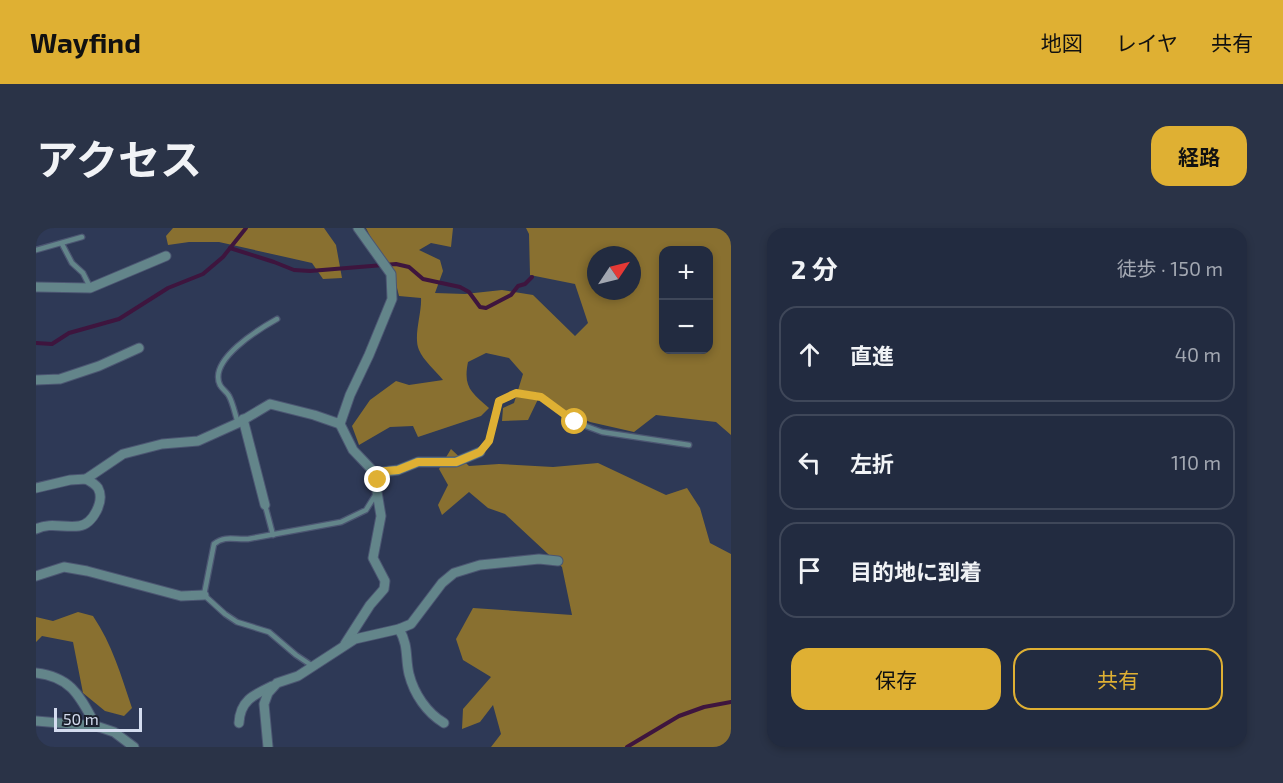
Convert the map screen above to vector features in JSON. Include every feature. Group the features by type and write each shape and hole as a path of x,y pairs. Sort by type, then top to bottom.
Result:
{"street":[{"path":"340,424 350,395 392,299 392,274 358,228"},
{"path":"36,286 90,288 166,256"},
{"path":"36,380 60,379 99,366 139,348"},
{"path":"36,488 70,480 86,479 123,454 162,444 198,441 270,404 340,424 353,450 375,472 378,480 377,492 381,516 373,558 385,581 384,589 370,605 345,644"},
{"path":"240,421 265,505"},
{"path":"375,472 398,470 418,462 456,462 480,452"},
{"path":"36,529 51,525 86,524 98,509 100,498 98,488 86,479"},
{"path":"239,723 239,711 252,696 277,683 298,676 345,644 411,624 442,583 454,573 480,565 540,559 558,561"},
{"path":"36,576 64,567 181,596 204,595"},
{"path":"399,629 405,640 409,673 414,688 425,707 444,723"},
{"path":"36,673 65,681 82,700 96,726"},
{"path":"268,747 264,705 268,693 277,683"},
{"path":"36,721 96,726 114,732 134,747"}],"lane":[{"path":"36,250 82,237"},
{"path":"62,244 72,263 84,273 90,288"},
{"path":"240,421 229,396 220,385 218,372 223,360 256,330 277,319"},
{"path":"480,452 489,441 499,401 516,393 541,397 575,422 602,432 689,445"},
{"path":"314,667 269,632 237,622 204,595 214,544 220,538 239,540 341,522 366,510 377,492"},
{"path":"265,505 273,535"}],"shaded area":[{"path":"173,228 324,228 336,245 342,278 323,279 312,263 219,242 168,245 166,236"},
{"path":"366,228 453,228 451,247 431,243 419,250 440,260 443,271 435,293 465,294 502,290 533,295 575,336 588,323 575,284 530,275 529,234 526,228 731,228 731,435 716,422 656,415 634,432 590,422 566,411 541,393 528,420 502,421 503,408 514,403 523,374 509,358 486,353 468,362 467,370 470,388 477,398 489,408 481,416 418,437 413,426 390,427 359,445 352,426 370,400 396,381 409,385 443,380 423,358 417,344 421,298 399,296 392,268 375,246"},
{"path":"451,449 469,466 499,464 553,467 598,463 666,495 687,488 700,508 710,543 731,554 731,747 491,747 501,734 493,705 480,722 462,729 463,709 491,677 463,660 456,639 473,608 572,615 562,567 505,514 488,508 469,492 442,515 438,505 448,485 439,469"},
{"path":"78,612 93,616 111,649 132,708 124,716 105,711 83,693 73,642 42,636 36,642 36,617 53,621"}],"waterway":[{"path":"36,343 52,344 69,333 119,319 168,288 203,274 223,257 246,228"},
{"path":"230,248 294,270 310,271 396,264 409,267 423,279 460,287 469,292 480,307 486,308 511,295 518,286 525,284 532,277"},
{"path":"627,747 679,716 704,707 731,702"}],"route":[{"path":"378,480 375,472 398,470 418,462 456,462 480,452 489,441 499,401 516,393 541,397 575,422"}]}
